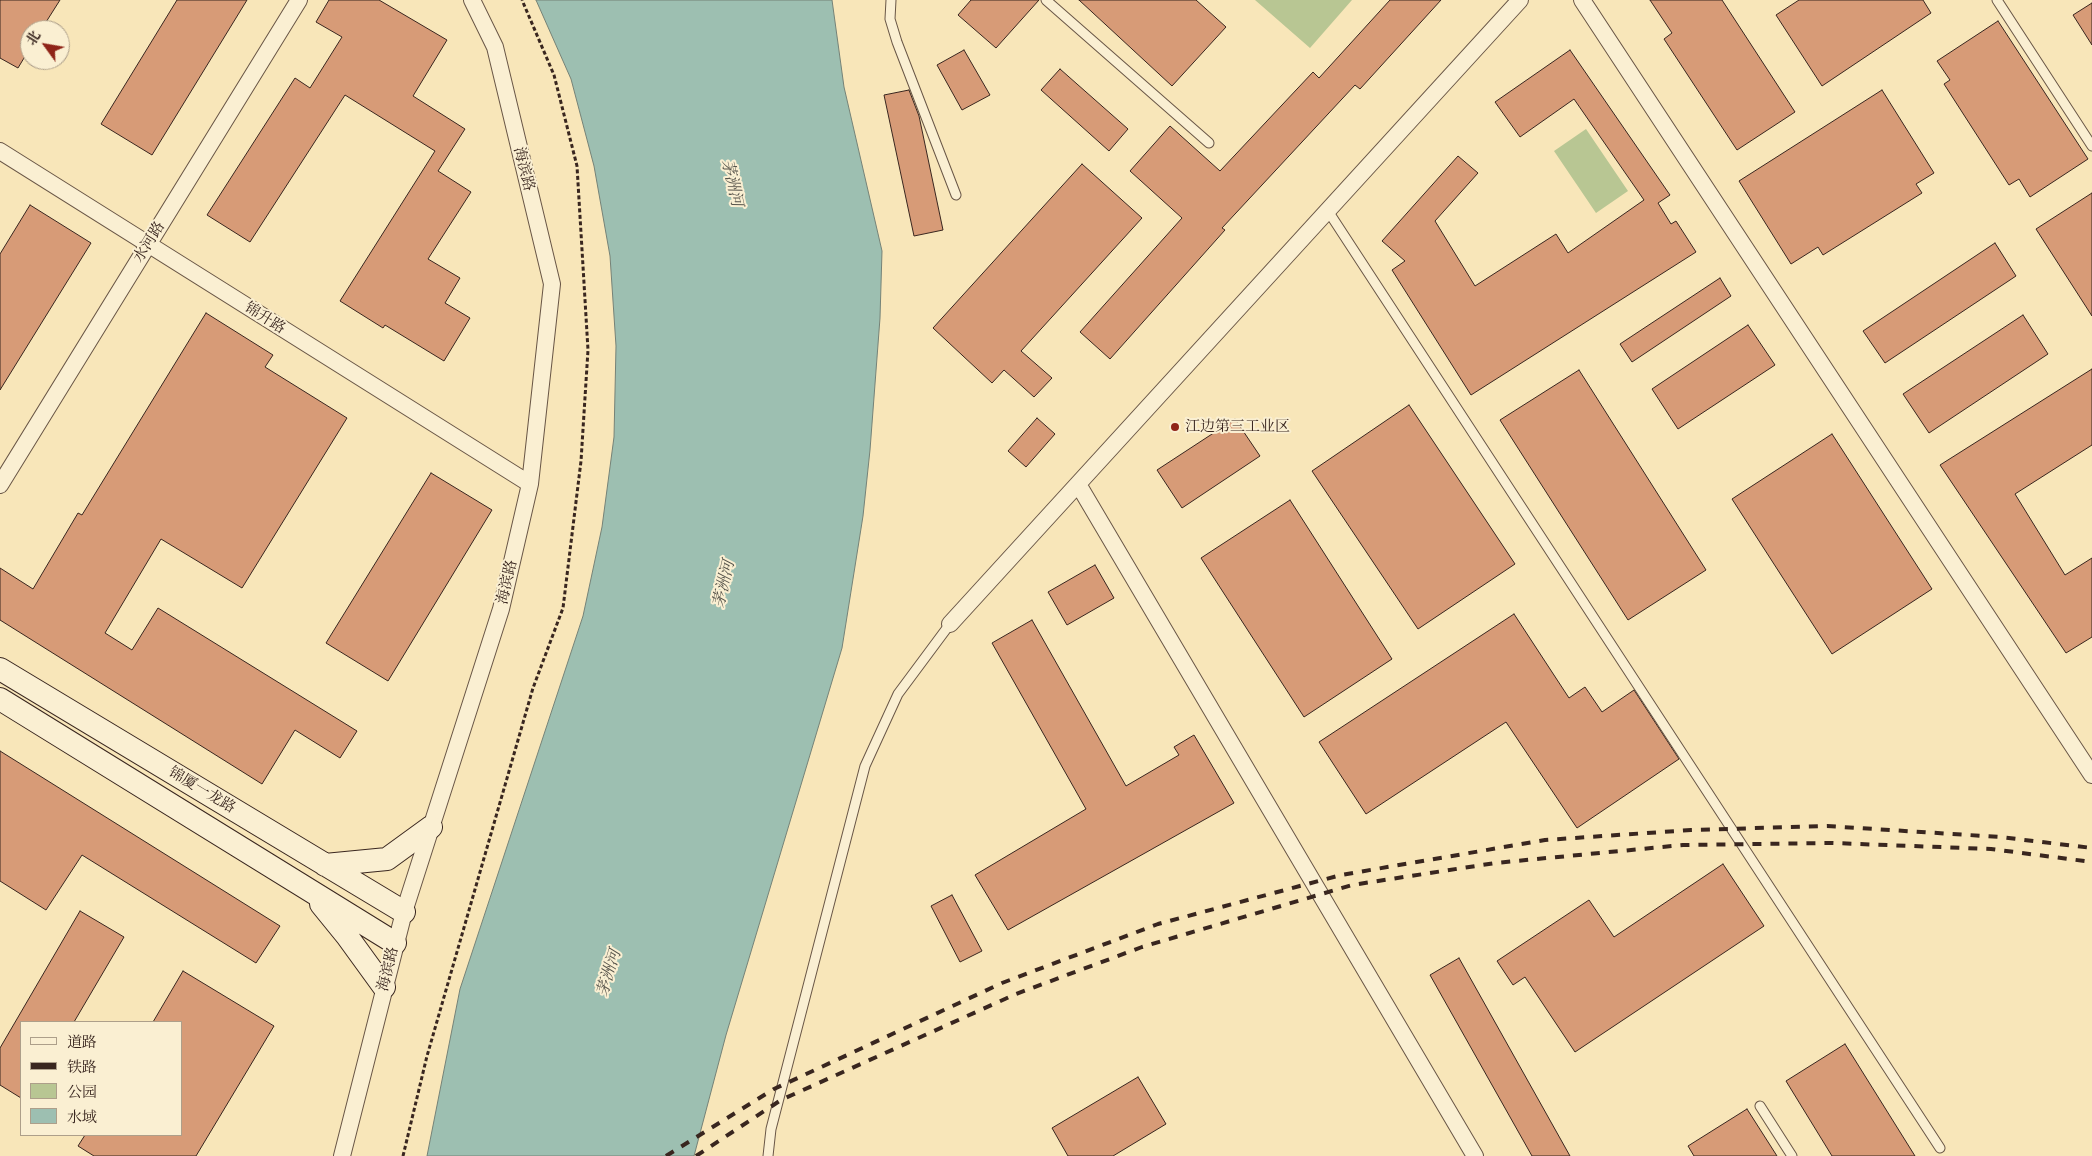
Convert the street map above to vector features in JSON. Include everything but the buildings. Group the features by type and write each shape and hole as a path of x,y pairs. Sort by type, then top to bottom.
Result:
{"street":[{"name":"水河路","path":"0,485 299,0"},
{"name":"海滨路","path":"342,1156 395,943 501,609 530,484 552,284 495,47 472,0"},
{"path":"950,624 1520,0"},
{"path":"1582,0 2092,775"},
{"name":"锦升路","path":"0,151 530,484"},
{"path":"1078,484 1475,1156"},
{"name":"锦厦一龙路","path":"0,669 404,912"},
{"name":"锦厦一龙路","path":"0,699 395,943"},
{"path":"325,864 388,859 431,827"},
{"path":"309,890 347,936 384,987"}],"lane":[{"path":"891,0 890,19 897,42 956,195"},
{"path":"1046,0 1209,143"},
{"path":"1997,0 2092,146"},
{"path":"1328,211 1940,1148"},
{"path":"768,1156 771,1128 865,766 898,694 950,624"},
{"path":"1760,1106 1792,1156"}],"green space":[{"path":"1255,0 1352,0 1310,48"},
{"path":"1586,129 1628,191 1596,213 1554,151"}],"water":[{"name":"茅洲河","path":"536,0 832,0 844,87 882,251 880,318 870,450 863,516 842,648 726,1035 694,1156 427,1156 460,989 583,616 602,527 614,437 616,346 610,256 594,166 571,79"}],"railway":[{"path":"666,1156 774,1089 1002,983 1158,924 1341,875 1545,840 1691,830 1827,826 2000,837 2092,848"},
{"path":"696,1156 781,1100 1016,994 1142,947 1352,885 1495,863 1683,845 1833,843 1991,849 2092,862"}],"place":[{"name":"江边第三工业区","path":"1175,427"}]}
